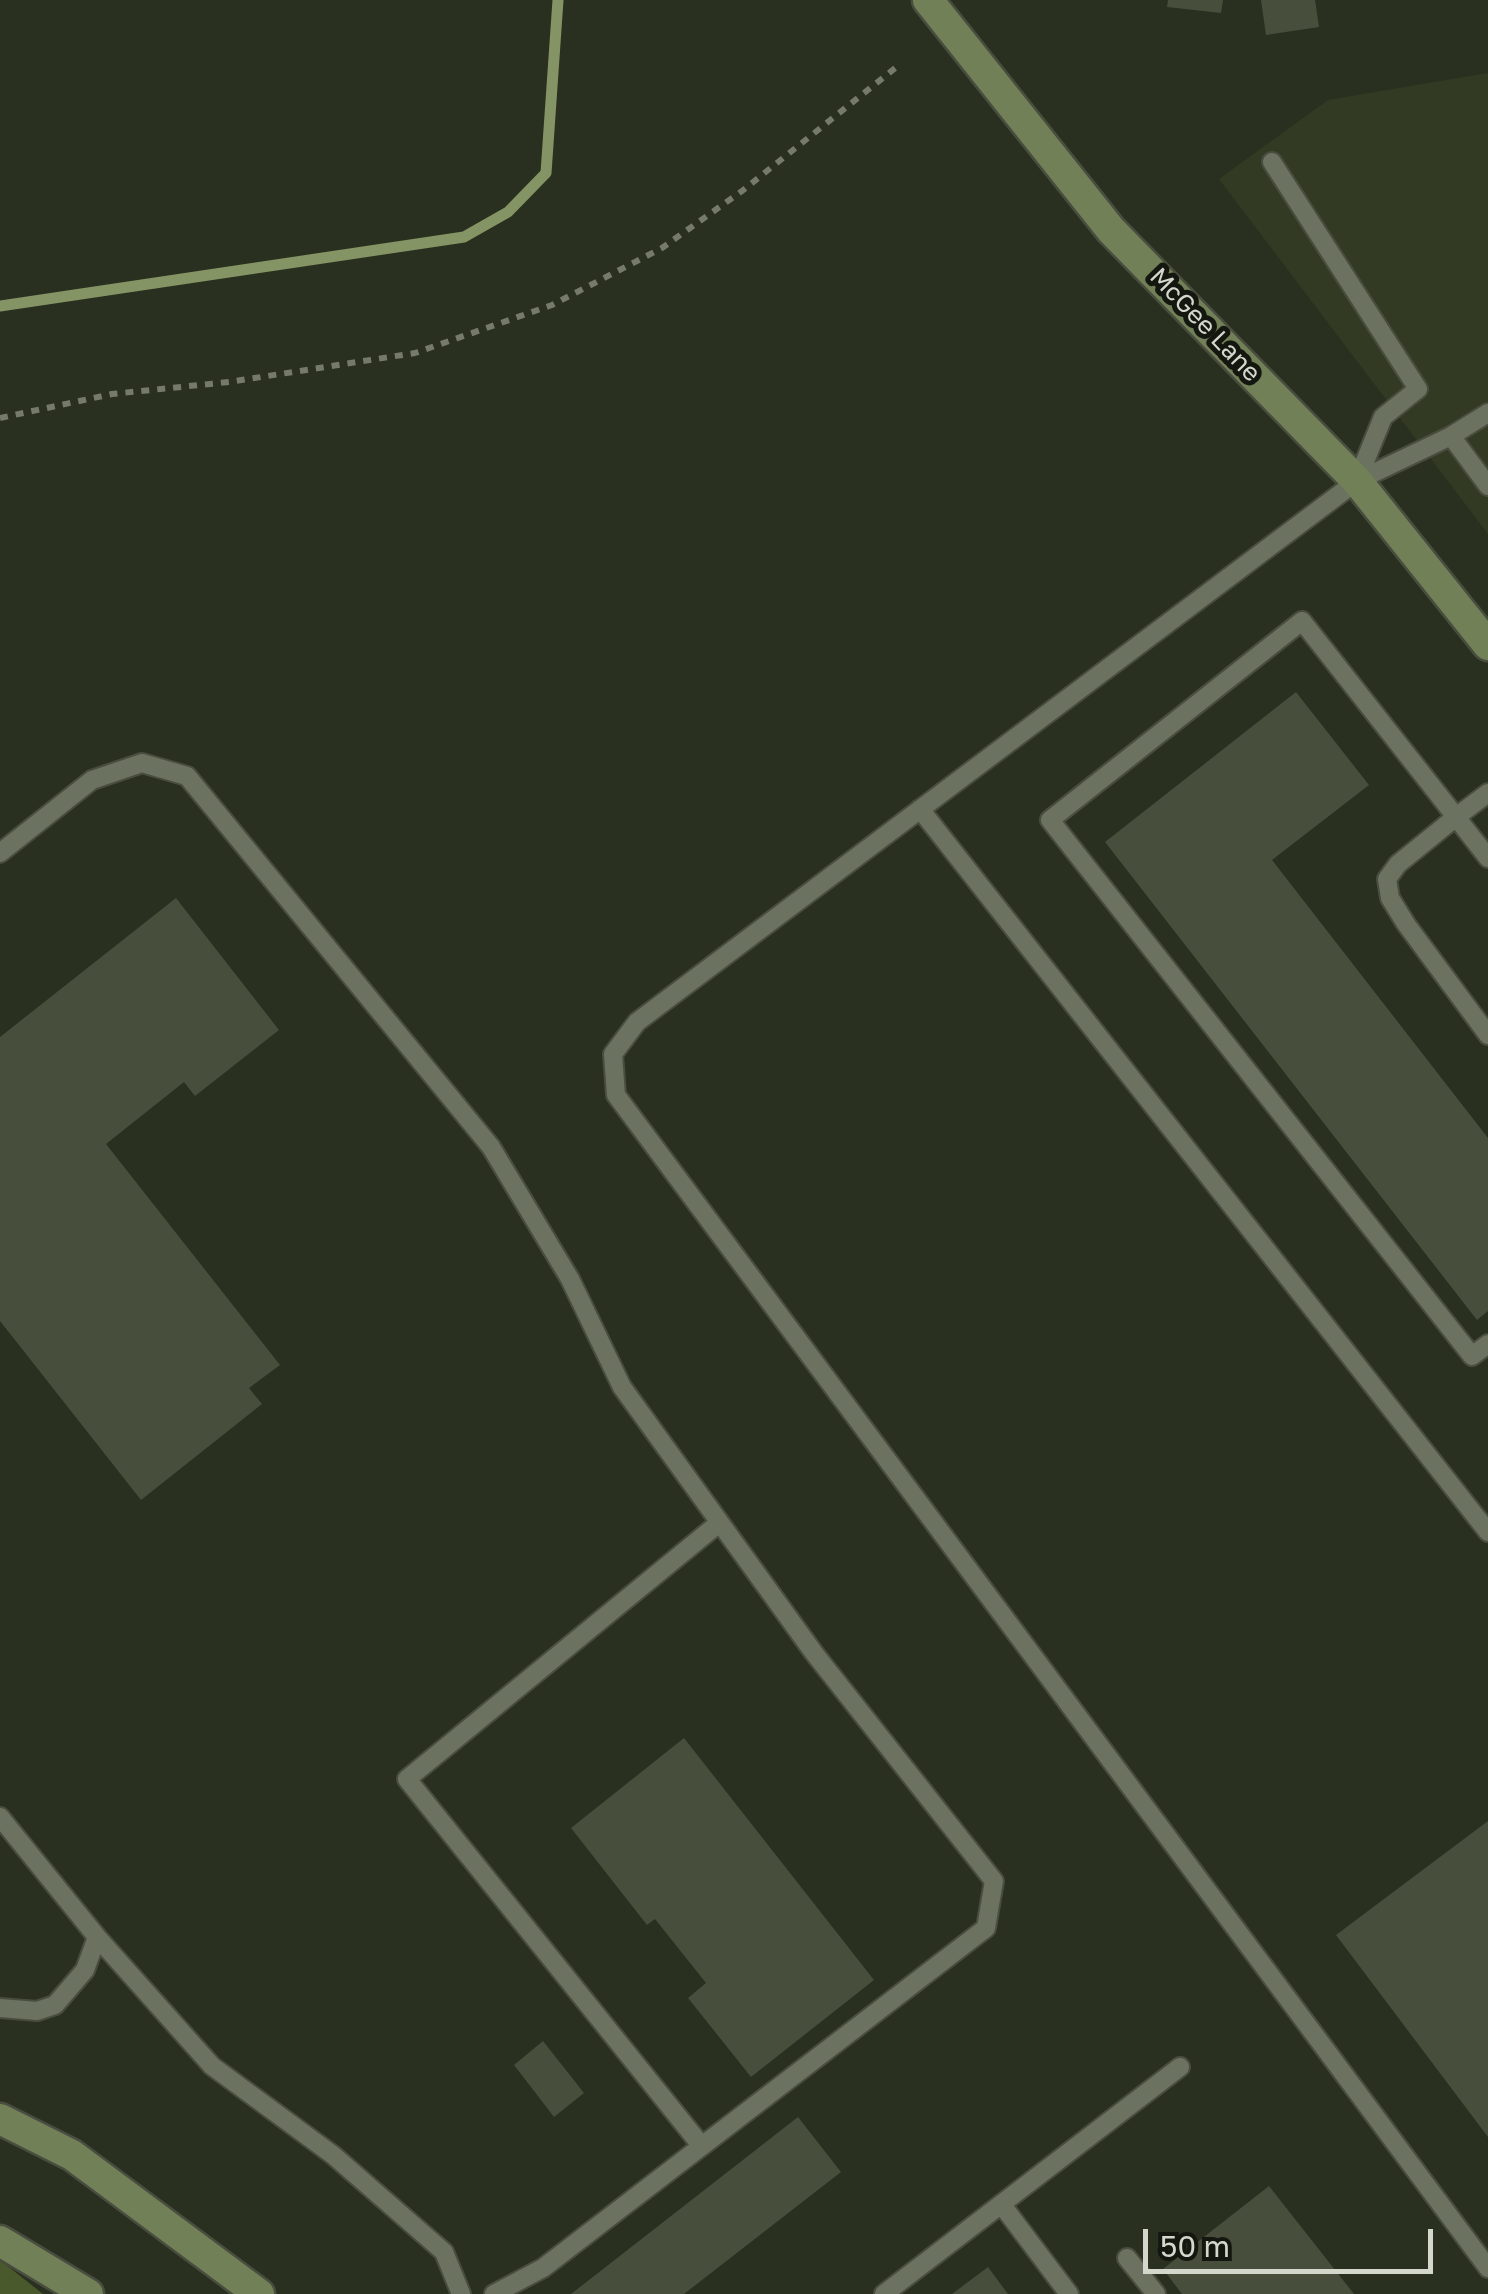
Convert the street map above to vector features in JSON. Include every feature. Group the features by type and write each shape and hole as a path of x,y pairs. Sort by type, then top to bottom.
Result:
{"street":[{"name":"McGee Lane","path":"928,0 1111,230 1357,481 1488,645"},
{"path":"0,2119 72,2154 260,2294"},
{"path":"0,2241 88,2294"}],"lane":[{"path":"1272,162 1418,389 1383,417 1357,481"},
{"path":"1488,413 1451,436 1357,481 637,1022 613,1054 616,1095 1488,2266"},
{"path":"1451,436 1488,486"},
{"path":"1488,858 1302,620 1050,820 1472,1356 1488,1344"},
{"path":"0,853 92,780 142,763 187,776 491,1147 570,1279 622,1387 814,1653 994,1881 986,1928 543,2268 494,2294"},
{"path":"1488,793 1398,864 1387,880 1390,898 1406,924 1488,1035"},
{"path":"920,809 1488,1532"},
{"path":"700,2144 407,1779 720,1523"},
{"path":"0,1817 96,1937 212,2066 333,2155 444,2252 460,2294"},
{"path":"0,2008 36,2011 55,2004 84,1970 96,1937"},
{"path":"884,2294 1180,2067"},
{"path":"1002,2206 1069,2294"},
{"path":"1127,2258 1156,2294"}],"path":[{"path":"0,418 112,394 229,382 415,353 552,306 678,236 742,192 899,65"}],"shaded area":[{"path":"1488,73 1488,534 1219,179 1328,100"}],"green space":[{"path":"0,2260 43,2294 0,2294"}],"building":[{"path":"1168,0 1223,0 1221,13 1167,7"},
{"path":"1261,0 1315,0 1319,27 1266,35"},
{"path":"1296,692 1369,785 1272,860 1488,1138 1488,1311 1477,1320 1105,842"},
{"path":"176,898 279,1030 195,1096 184,1082 106,1144 280,1365 249,1388 262,1404 141,1500 0,1321 0,1037"},
{"path":"684,1738 874,1980 751,2077 688,1998 706,1983 655,1919 647,1925 571,1828"},
{"path":"1488,1821 1488,2137 1336,1935"},
{"path":"543,2041 584,2093 554,2117 514,2065"},
{"path":"798,2117 841,2172 684,2294 571,2294"},
{"path":"1269,2186 1354,2294 1182,2294 1163,2269"},
{"path":"988,2267 1008,2294 952,2294"}],"waterway":[{"path":"0,306 464,237 508,212 546,173 558,0"}]}
